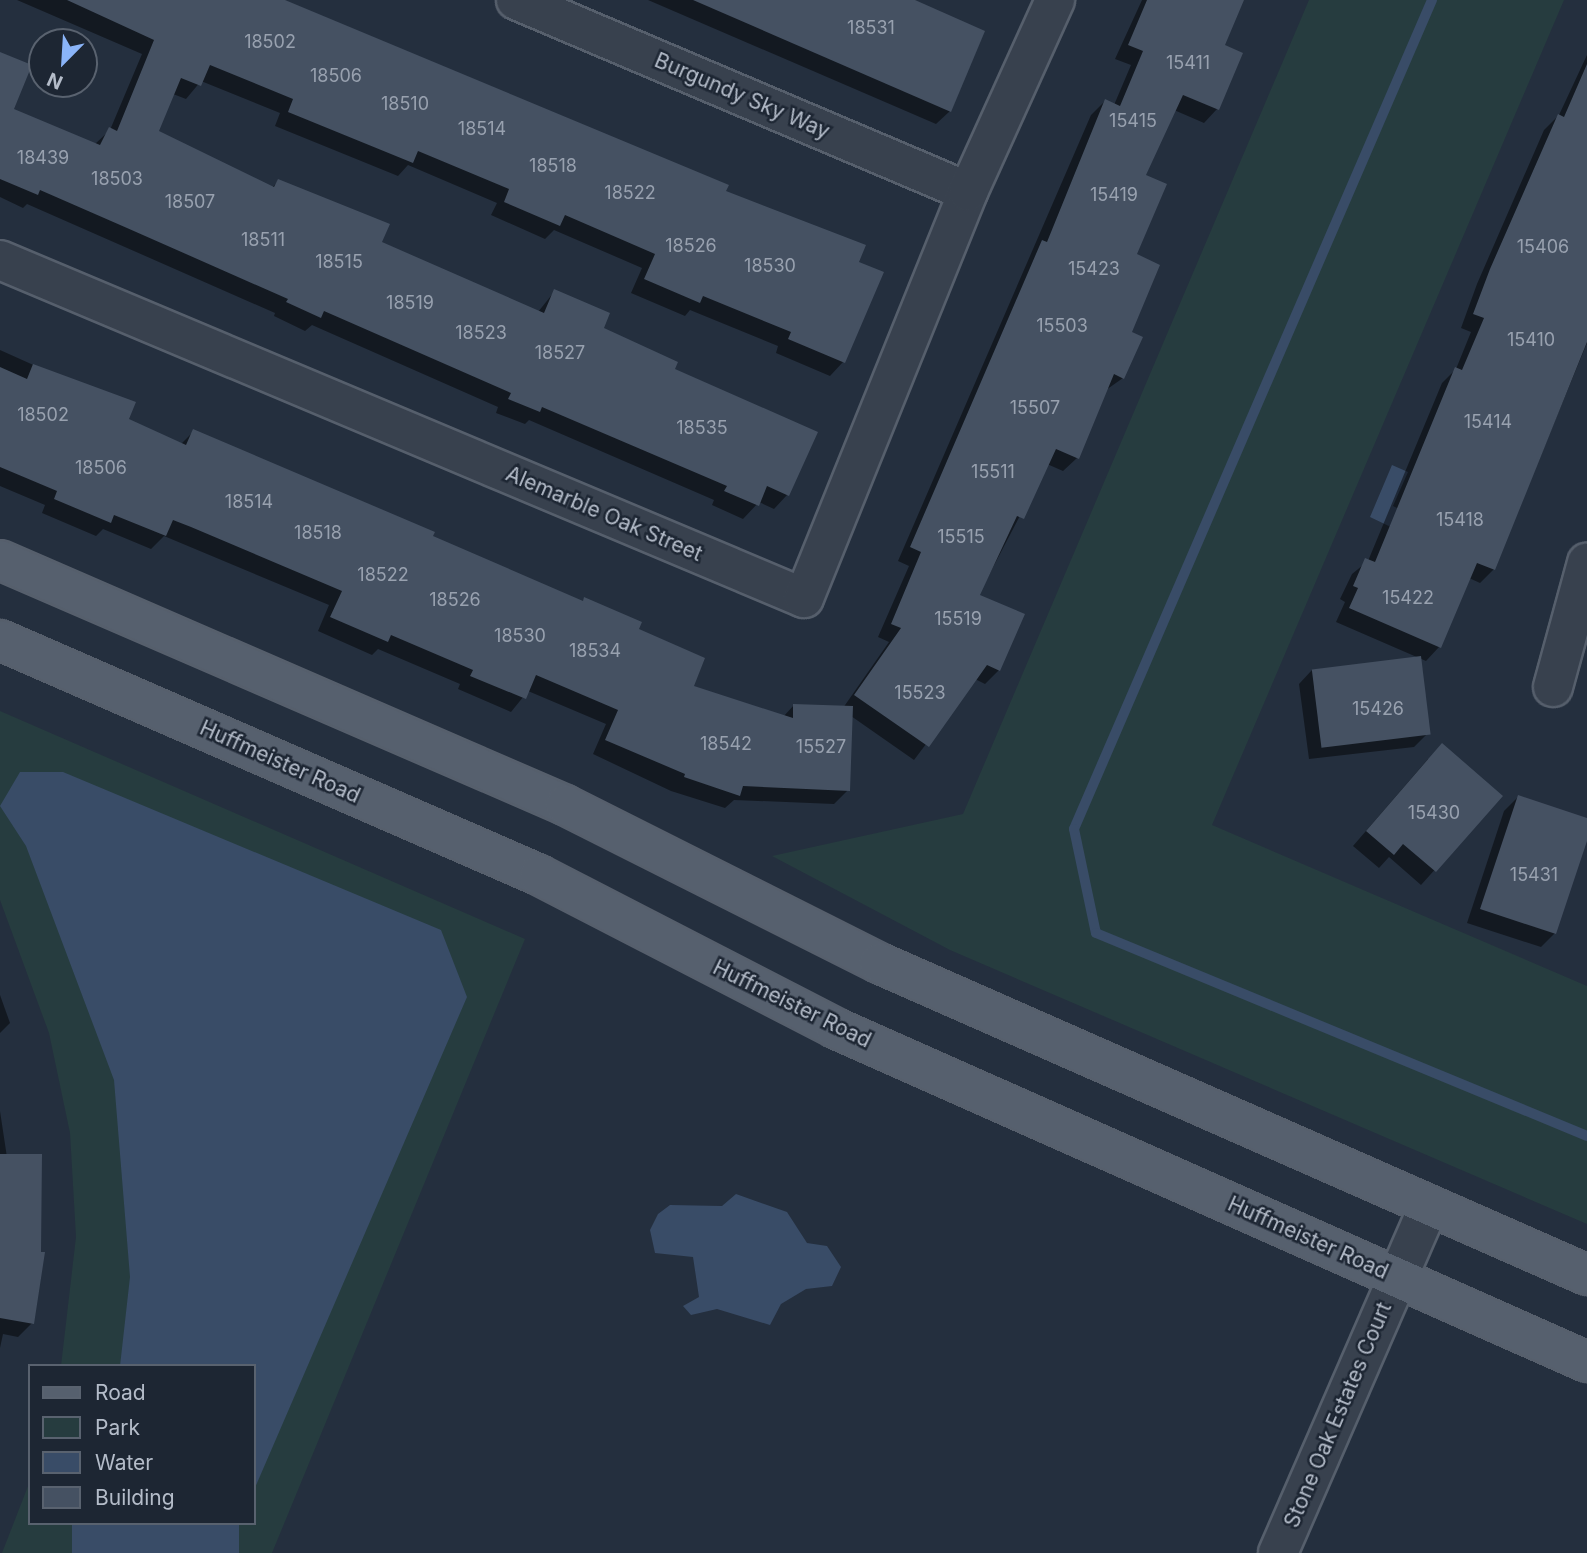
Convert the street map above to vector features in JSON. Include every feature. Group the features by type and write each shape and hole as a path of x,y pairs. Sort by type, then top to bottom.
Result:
{"main road":[{"path":"0,560 565,805 880,963 1587,1275"},
{"name":"Huffmeister Road","path":"0,640 539,875 835,1028 1587,1362"}],"street":[{"name":"Burgundy Sky Way","path":"516,0 968,192"},
{"path":"968,192 1055,0"},
{"name":"Alemarble Oak Street","path":"0,260 804,598 968,192"},
{"path":"1553,687 1587,563"},
{"name":"Stone Oak Estates Court","path":"1278,1553 1429,1206"}],"green space":[{"path":"1309,0 1564,0 1212,825 1587,986 1587,1224 950,950 772,856 963,814"},
{"path":"0,711 525,939 272,1553 2,1553 28,1486 28,1525 256,1525 256,1364 61,1364 76,1237 70,1133 49,1033 0,900"}],"water":[{"path":"1392,465 1408,472 1393,506 1403,511 1395,529 1370,517"},
{"path":"20,772 63,772 441,930 467,997 256,1485 256,1364 120,1364 130,1277 114,1080 26,846 0,806"},
{"path":"736,1194 787,1212 807,1243 827,1246 841,1267 832,1286 806,1289 781,1304 770,1325 717,1309 691,1315 683,1306 699,1297 693,1257 655,1253 650,1230 658,1214 670,1205 722,1206"},
{"path":"72,1525 239,1525 239,1553 72,1553"}],"building":[{"path":"67,0 285,0 729,185 726,191 866,245 859,262 884,272 845,363 788,339 791,332 703,296 700,303 644,279 655,254 565,215 560,226 504,202 509,189 418,151 413,163 288,112 293,99 210,65 201,86 181,78 159,131 274,187 278,179 390,224 382,242 544,313 554,289 610,313 604,328 678,362 675,369 818,432 789,496 767,486 759,506 724,491 727,486 542,407 540,412 508,399 511,393 324,311 321,318 286,302 288,299 40,190 38,195 0,179 0,52 28,63 28,75 14,109 100,145 109,127 117,131 154,40"},
{"path":"693,0 915,0 985,31 951,112"},
{"path":"1147,0 1244,0 1225,45 1243,53 1219,110 1183,95 1146,175 1167,184 1137,254 1160,265 1132,332 1143,337 1124,379 1114,374 1079,459 1056,449 1024,519 1017,516 980,595 1025,614 1000,671 987,665 929,747 854,695 901,628 891,624 921,552 910,547 1042,240 1047,242 1105,99 1120,106 1143,51 1128,45"},
{"path":"1587,64 1587,342 1495,570 1477,563 1441,648 1349,608 1358,588 1353,586 1365,558 1375,562 1455,367 1462,370 1484,318 1473,314 1490,269 1558,114 1564,117"},
{"path":"33,364 136,402 129,419 186,445 193,429 435,532 433,536 583,601 584,597 642,622 639,629 705,658 694,686 793,718 793,704 853,706 850,791 743,786 740,796 684,777 685,774 605,740 618,710 536,675 526,699 470,676 473,670 391,635 388,642 330,617 342,591 173,520 166,536 114,515 111,523 54,499 57,491 0,467 0,367 27,379"},
{"path":"1421,656 1431,734 1321,748 1312,669"},
{"path":"1442,743 1503,796 1436,872 1403,844 1394,855 1366,831"},
{"path":"1518,795 1587,818 1587,841 1556,934 1480,909"},
{"path":"0,1154 42,1154 41,1252 45,1252 34,1324 0,1318"}],"waterway":[{"path":"1432,0 1074,829 1096,933 1587,1136"}]}
